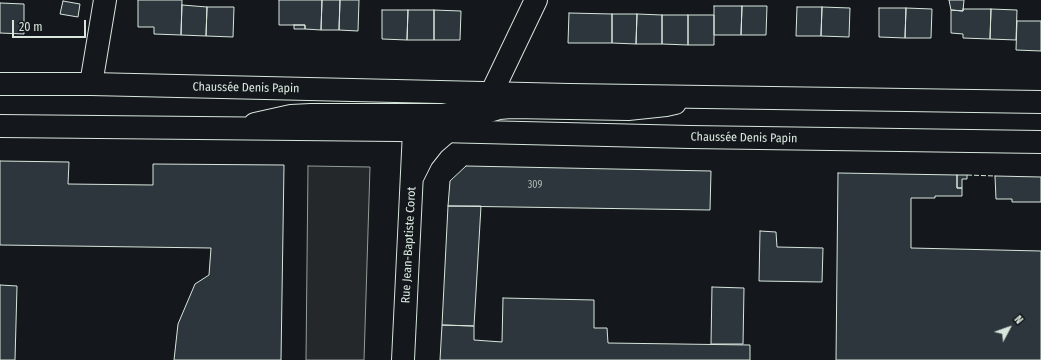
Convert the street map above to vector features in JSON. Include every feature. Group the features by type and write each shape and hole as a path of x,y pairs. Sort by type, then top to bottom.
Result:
{"main road":[{"path":"91,84 105,0"},
{"path":"491,94 536,0"},
{"name":"Chaussée Denis Papin","path":"0,84 91,84 491,94 1041,102"},
{"name":"Chaussée Denis Papin","path":"228,128 291,116 443,115 458,112 471,107 491,94"},
{"name":"Chaussée Denis Papin","path":"412,178 422,158 433,144 448,131 467,120 499,108 628,109 666,105 699,97"},
{"name":"Chaussée Denis Papin","path":"0,126 448,131 690,137 1041,142"},
{"name":"Rue Jean-Baptiste Corot","path":"404,360 414,131"}],"shaded area":[{"path":"308,166 370,167 364,360 306,360"}],"building":[{"path":"138,0 182,0 181,35 154,34 154,27 138,27"},
{"path":"279,0 322,0 321,30 305,29 305,25 279,25"},
{"path":"322,0 340,0 339,30 321,30"},
{"path":"340,0 359,0 358,31 339,30"},
{"path":"949,0 964,0 963,11 951,10"},
{"path":"63,1 80,4 78,17 60,14"},
{"path":"0,3 24,4 24,34 0,33"},
{"path":"182,5 207,7 206,36 181,35"},
{"path":"714,6 742,6 741,35 714,35"},
{"path":"742,6 767,6 766,35 741,35"},
{"path":"207,7 234,7 233,37 206,36"},
{"path":"797,7 822,7 821,36 796,36"},
{"path":"822,7 850,8 849,37 821,36"},
{"path":"879,8 906,8 905,38 879,37"},
{"path":"906,8 932,9 931,38 905,38"},
{"path":"963,9 991,9 990,39 963,38 963,34 951,33 951,10 963,11"},
{"path":"991,9 1017,10 1016,40 990,39"},
{"path":"382,10 408,10 407,40 382,39"},
{"path":"408,10 434,10 434,40 407,40"},
{"path":"434,10 461,11 460,40 434,40"},
{"path":"569,13 612,14 612,43 568,43"},
{"path":"612,14 637,14 636,44 612,43"},
{"path":"637,14 662,15 662,44 636,44"},
{"path":"662,15 688,15 688,45 662,44"},
{"path":"688,15 714,15 714,45 688,45"},
{"path":"1017,21 1041,21 1041,51 1016,50"},
{"path":"294,25 305,25 305,29 294,29"},
{"path":"0,161 69,162 68,184 153,185 153,164 284,165 281,360 174,360 178,324 195,284 209,275 211,248 0,245"},
{"path":"466,166 711,171 710,210 448,206 450,181"},
{"path":"838,173 957,175 957,188 962,188 962,196 911,198 911,248 1041,251 1041,360 836,360"},
{"path":"957,175 967,175 967,179 962,179 962,188 957,188"},
{"path":"995,176 1041,177 1041,202 1012,202 1012,199 996,199"},
{"path":"448,206 481,206 474,326 442,325"},
{"path":"760,231 776,232 777,247 823,248 822,282 759,281"},
{"path":"0,285 17,286 15,360 0,360"},
{"path":"712,287 744,288 743,344 711,344"},
{"path":"503,298 594,300 594,328 607,328 608,343 750,345 750,360 440,360 442,325 474,326 474,340 502,342"}],"fence":[{"path":"967,175 995,176"}]}
